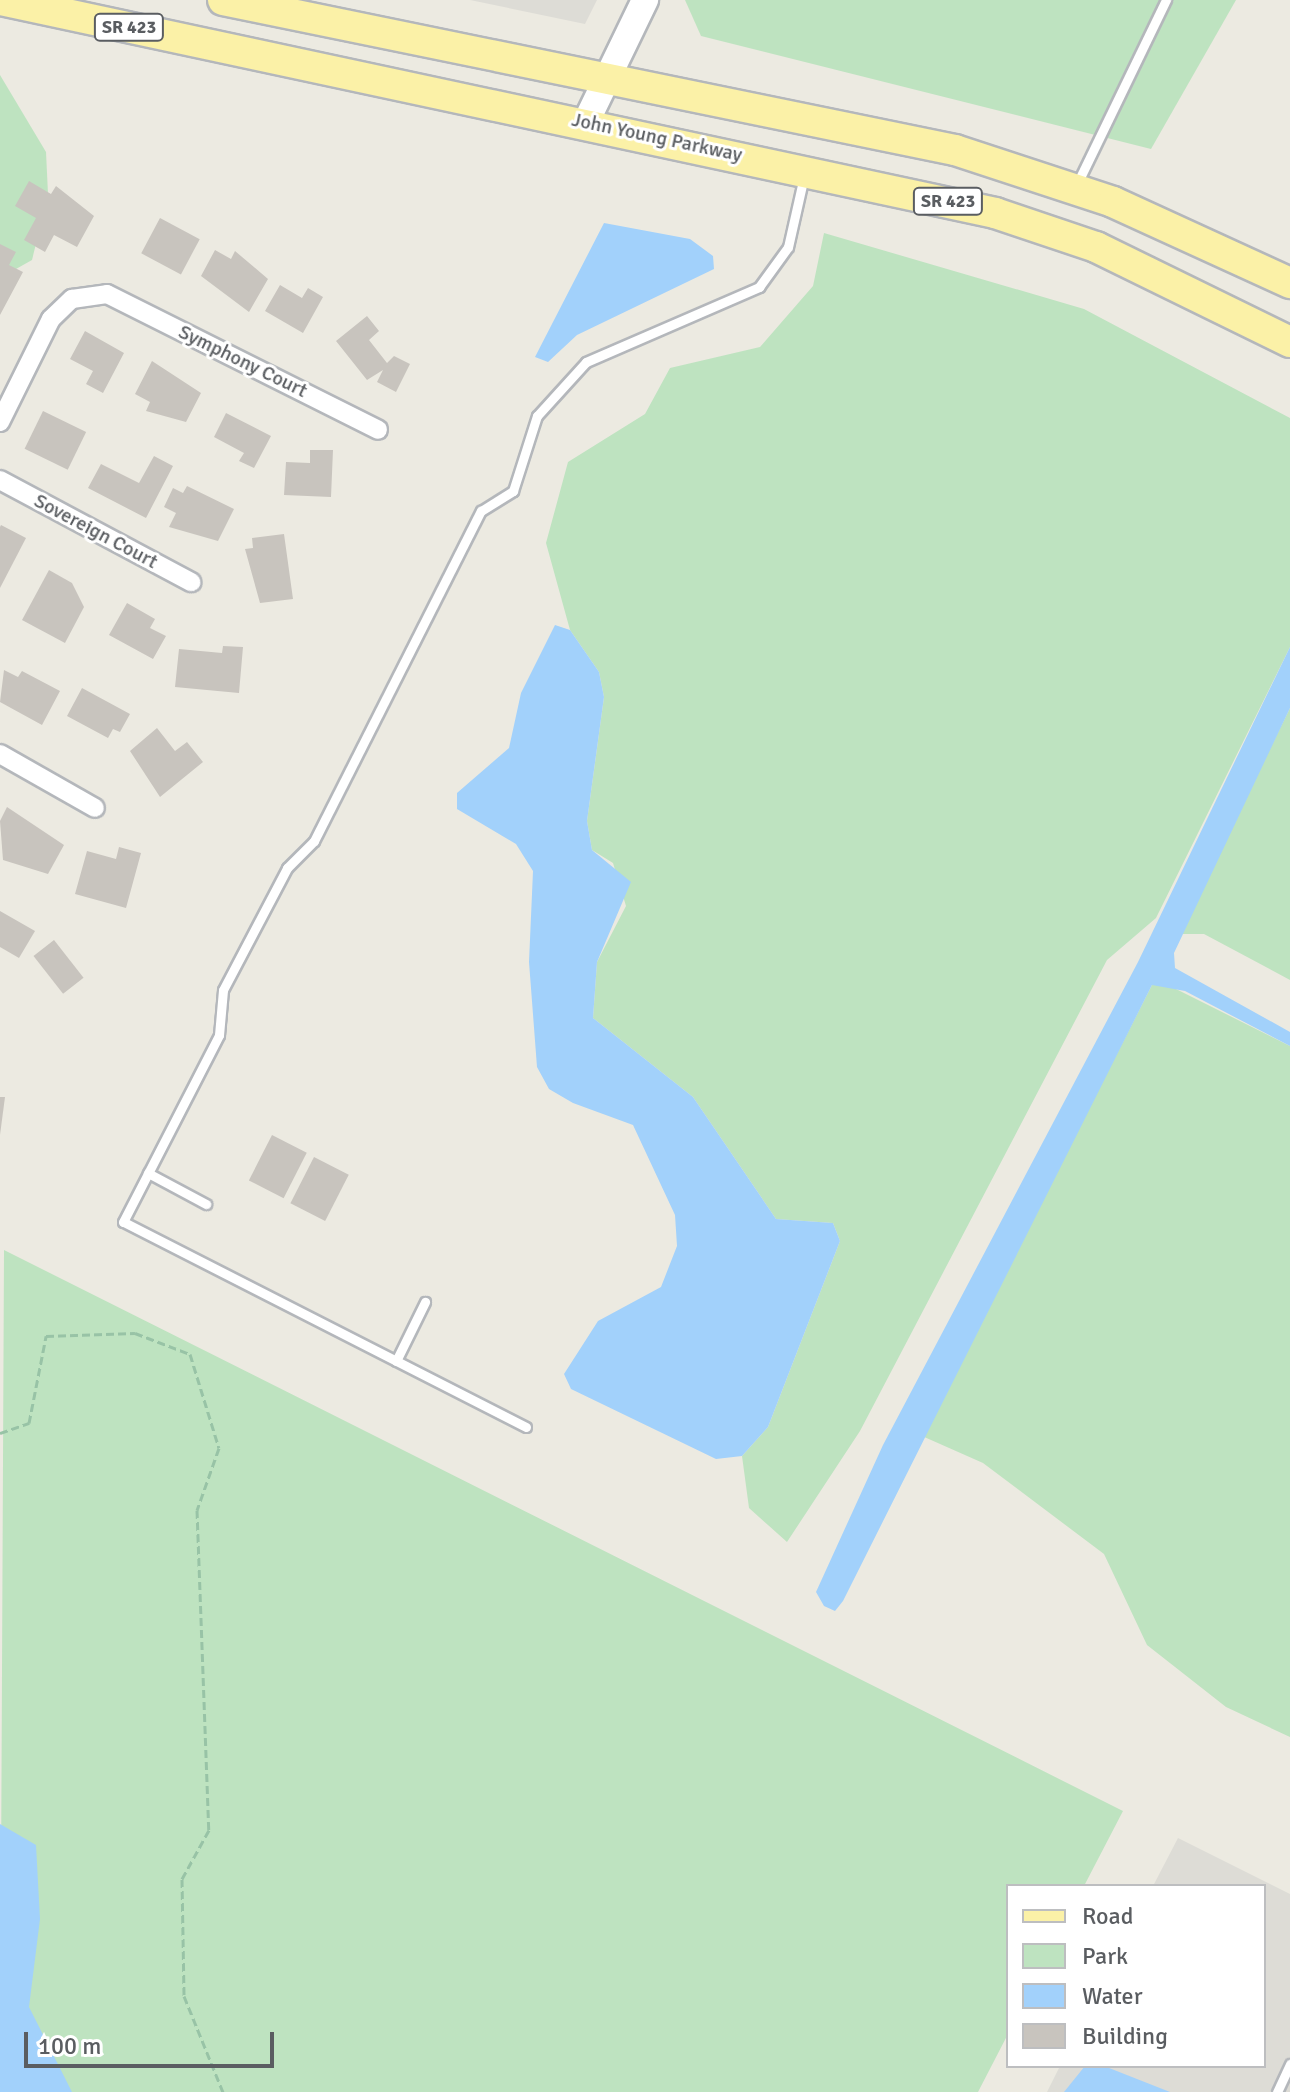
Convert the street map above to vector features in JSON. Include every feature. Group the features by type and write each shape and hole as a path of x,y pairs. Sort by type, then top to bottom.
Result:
{"main road":[{"name":"John Young Parkway","path":"1,0 806,169 1023,223 1178,282 1290,342"},
{"name":"SR 423","path":"223,0 955,150 1074,189 1290,283"},
{"path":"1023,223 1064,222 1290,325"}],"street":[{"path":"586,122 645,0"},
{"name":"Symphony Court","path":"0,422 51,319 72,299 107,294 378,430"},
{"name":"Sovereign Court","path":"0,480 191,582"},
{"path":"0,754 95,808"}],"lane":[{"path":"1074,189 1163,1"},
{"path":"526,1427 123,1222 219,1035 230,977 287,868 314,841 481,511 513,491 537,416 586,362 759,287 788,247 806,169"},
{"path":"148,1173 206,1204"},
{"path":"396,1361 425,1302"},
{"path":"1277,2092 1290,2064"}],"path":[{"path":"0,1433 29,1423 46,1336 135,1333 190,1354 219,1448 197,1510 209,1830 182,1879 184,1996 223,2092"}],"shaded area":[{"path":"470,0 597,0 585,24"},
{"path":"1178,1838 1290,1894 1290,2092 1047,2092 1059,2068 1266,2068 1266,1884 1154,1884"}],"green space":[{"path":"685,0 1236,0 1151,149 701,36"},
{"path":"0,75 46,152 48,194 32,260 0,278"},
{"path":"824,233 1084,309 1290,418 1290,647 1156,918 1107,960 860,1431 787,1542 749,1508 742,1456 768,1427 840,1241 833,1223 776,1219 693,1097 593,1018 597,962 626,906 613,863 592,850 587,821 604,697 599,672 570,630 546,543 568,462 645,414 670,368 760,347 813,286"},
{"path":"1290,708 1290,980 1204,934 1179,934"},
{"path":"1166,984 1290,1046 1290,1737 1226,1707 1147,1645 1104,1554 983,1463 922,1436 1152,985"},
{"path":"4,1250 1123,1811 1085,1884 1006,1884 1006,2038 978,2092 0,2092"}],"water":[{"path":"604,223 690,239 713,256 714,269 577,335 548,362 535,357"},
{"path":"555,625 570,630 599,672 604,697 587,821 592,850 631,882 597,962 593,1018 693,1097 776,1219 833,1223 840,1241 768,1427 742,1456 716,1459 571,1389 564,1374 598,1321 661,1287 677,1246 675,1215 633,1125 573,1103 549,1089 537,1067 529,962 533,871 516,844 457,809 457,793 509,748 521,693"},
{"path":"1290,647 1290,708 1174,953 1175,968 1290,1032 1290,1046 1185,991 1152,985 843,1601 835,1611 824,1606 816,1592 883,1445 1138,962"},
{"path":"0,1824 36,1845 40,1919 29,2007 72,2092 0,2092"},
{"path":"1083,2068 1109,2068 1170,2092 1064,2092"}],"building":[{"path":"29,181 51,194 56,186 94,216 77,247 54,235 45,252 24,240 36,218 15,206"},
{"path":"160,218 200,239 181,274 141,253"},
{"path":"0,244 16,252 9,265 23,272 0,315"},
{"path":"215,250 231,259 235,251 268,279 249,312 201,276"},
{"path":"280,285 302,298 308,288 323,297 303,333 265,311"},
{"path":"367,316 379,331 369,340 387,363 394,356 410,364 396,392 377,382 383,370 367,380 336,341"},
{"path":"85,331 124,353 103,393 86,384 93,371 70,359"},
{"path":"152,361 201,393 186,422 146,411 150,402 135,394"},
{"path":"43,411 86,432 68,470 25,449"},
{"path":"226,413 271,436 254,468 239,461 244,453 214,437"},
{"path":"310,450 333,450 331,497 284,495 286,462 310,463"},
{"path":"154,456 173,466 146,518 88,488 101,464 139,483"},
{"path":"187,486 234,509 218,541 169,527 176,513 164,507 173,488 183,493"},
{"path":"0,527 26,538 0,588"},
{"path":"284,534 293,599 260,603 245,549 253,548 252,538"},
{"path":"49,570 72,583 84,607 65,643 22,620"},
{"path":"127,603 155,619 150,628 166,636 153,659 109,635"},
{"path":"223,646 243,647 239,693 175,687 179,649 222,653"},
{"path":"4,670 18,677 22,671 60,691 42,725 0,702"},
{"path":"82,688 130,714 120,732 113,729 108,738 67,716"},
{"path":"157,728 175,751 187,742 203,762 160,797 130,751"},
{"path":"7,807 64,845 48,874 3,860 0,821"},
{"path":"119,847 141,853 126,908 75,894 87,851 116,859"},
{"path":"0,911 35,931 19,958 0,947"},
{"path":"54,940 84,978 63,994 34,956"},
{"path":"0,1097 5,1097 0,1135"},
{"path":"272,1135 307,1153 284,1198 249,1180"},
{"path":"314,1157 349,1175 325,1221 290,1203"}]}
